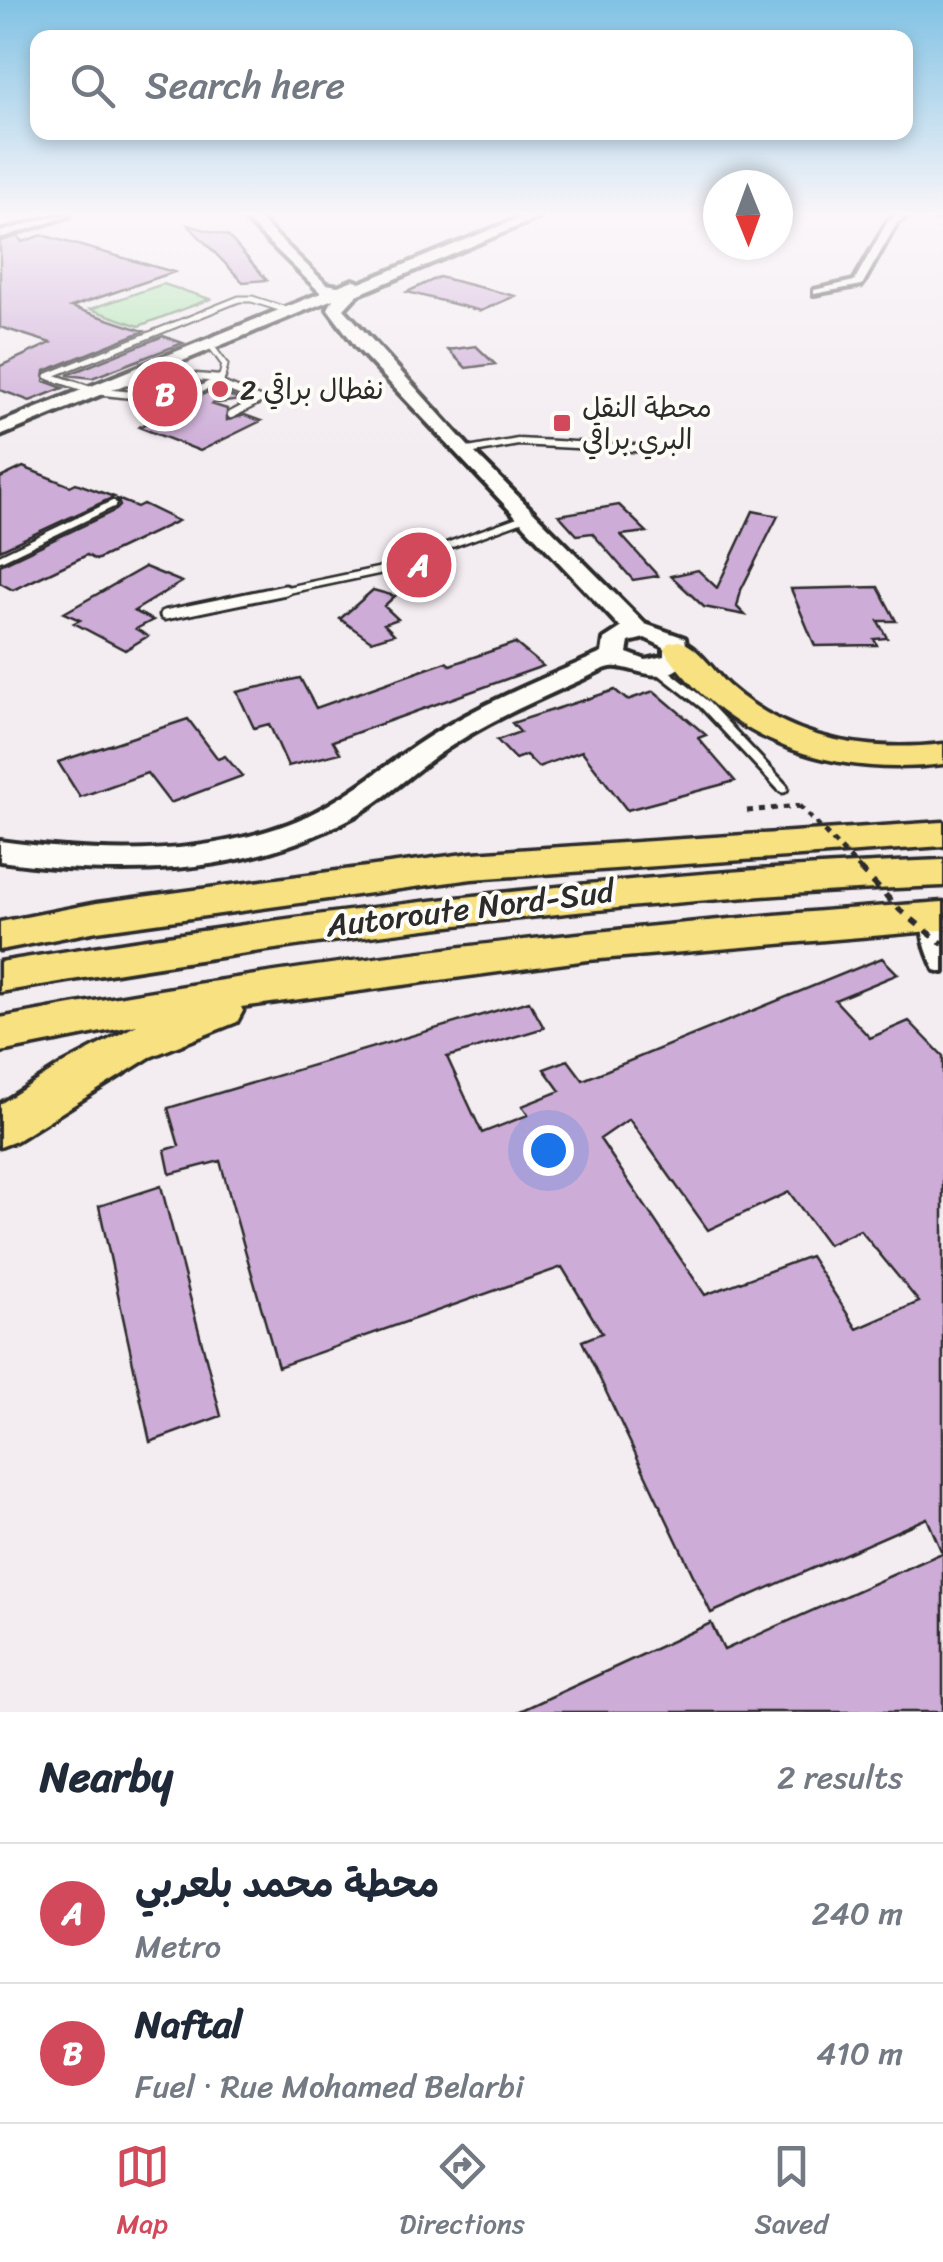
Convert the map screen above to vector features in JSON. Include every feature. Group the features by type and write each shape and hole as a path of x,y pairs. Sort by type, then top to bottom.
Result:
{"highway":[{"path":"668,658 694,671 733,706 792,739 834,753 878,760 943,754"},
{"name":"Autoroute Nord-Sud","path":"0,936 97,917 472,866 943,834"},
{"name":"Autoroute Nord-Sud","path":"0,977 219,939 430,910 654,887 943,873"},
{"path":"0,1034 133,1008 381,970 723,930 940,926"},
{"path":"0,1128 108,1061 193,1019 381,970"}],"main road":[{"path":"297,308 305,296"},
{"path":"0,430 330,296"},
{"path":"343,296 336,309 363,344 638,631"},
{"path":"232,334 296,315 316,314 330,319 363,344"},
{"path":"0,404 33,417"},
{"path":"638,631 660,634 668,658 633,666 616,656 612,644 616,639 638,631"},
{"path":"0,851 88,859 163,857 223,850 283,836 362,800 423,752 462,728 616,656"}],"street":[{"path":"940,926 934,940 943,964"}],"lane":[{"path":"151,397 94,391 48,374 239,299 297,308"},
{"path":"169,399 202,391 220,381 225,365 210,343"},
{"path":"138,373 220,381 258,398 256,404 231,415"},
{"path":"120,380 168,389"},
{"path":"188,391 202,391"},
{"path":"463,452 518,442 652,449"},
{"path":"0,558 113,504"},
{"path":"165,615 378,572 526,517"},
{"path":"668,658 704,704 783,788"}],"path":[{"path":"747,812 799,806 901,911 940,926"}],"green space":[{"path":"128,296 210,299 139,326 90,309"}],"building":[{"path":"0,296 104,296 71,307 144,331 45,371 44,381 63,388 30,401 0,390 0,366 51,343 0,327"},
{"path":"422,296 515,296 481,311"},
{"path":"163,336 183,343 92,378 67,375"},
{"path":"476,346 495,364 466,368 448,350"},
{"path":"214,389 241,400 211,404 227,409 227,420 245,415 261,421 200,451 139,427"},
{"path":"23,467 70,486 76,483 114,497 0,550 0,478"},
{"path":"117,499 137,507 143,504 178,521 96,560 87,555 13,590 0,583 0,565 116,510 120,506"},
{"path":"619,505 647,532 621,535 658,576 633,580 592,533 577,535 559,515"},
{"path":"753,511 778,516 741,590 737,607 745,615 704,607 671,576 698,570 717,588"},
{"path":"145,567 182,582 134,611 153,620 136,629 148,636 125,650 74,623 80,620 64,613"},
{"path":"878,587 896,621 878,621 887,638 874,639 877,645 815,646 791,589"},
{"path":"373,590 395,596 384,606 398,619 384,624 394,634 371,641 340,619"},
{"path":"515,643 543,666 333,741 340,753 288,766 269,724 254,728 237,692 300,678 316,708 446,662 450,665"},
{"path":"615,690 627,700 654,691 706,735 698,738 735,781 627,810 582,751 538,767 526,755 515,759 497,740 520,732 512,723"},
{"path":"188,719 218,759 225,756 242,776 170,803 147,773 80,797 58,762"},
{"path":"882,958 898,974 835,1000 870,1038 909,1021 943,1056 943,1712 518,1712 711,1623 724,1650 942,1553 927,1518 711,1613 582,1341 602,1333 562,1267 278,1367 220,1161 170,1174 165,1150 179,1146 168,1108 529,1001 544,1028 447,1057 482,1133 528,1115 522,1106 560,1091 544,1069 568,1060 583,1080","holes":["629,1119 708,1230 789,1192 828,1245 860,1230 919,1302 857,1329 810,1256 705,1295 600,1139"]},
{"path":"161,1186 221,1416 150,1442 99,1206"}],"place":[{"name":"نفطال براقي 2","path":"220,389"},
{"name":"Naftal","path":"165,394"},
{"name":"محطة النقل البري براقي","path":"562,423"},
{"name":"محطة محمد بلعربي","path":"419,565"}]}
